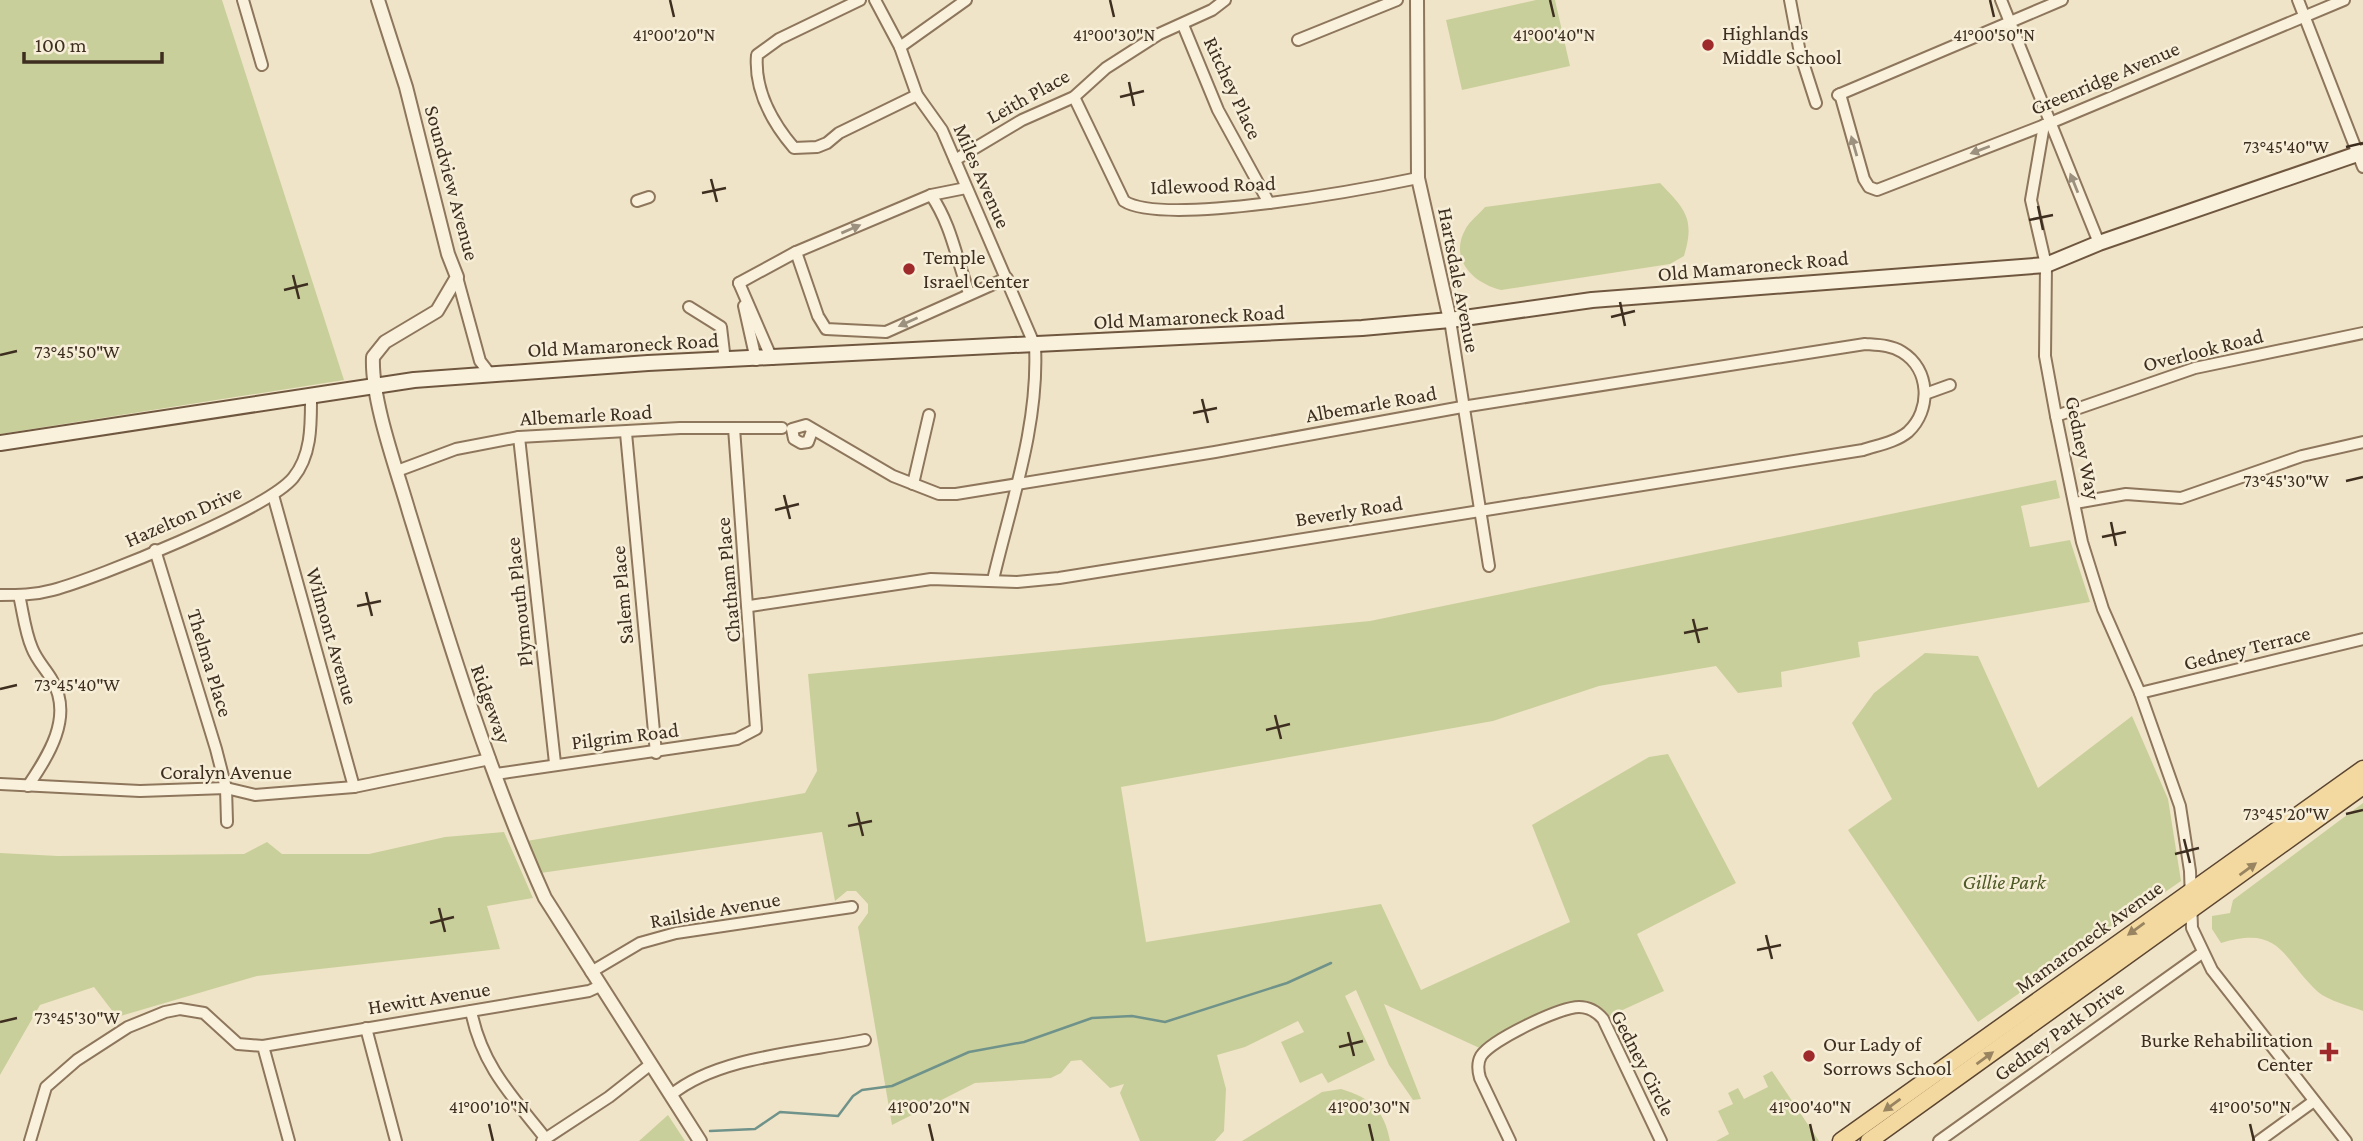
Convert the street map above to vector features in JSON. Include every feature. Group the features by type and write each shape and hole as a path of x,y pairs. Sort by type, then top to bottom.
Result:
{"main road":[{"name":"Old Mamaroneck Road","path":"0,443 375,386 490,374 1362,328 1450,320 1592,300 2046,265 2099,243 2361,158"},
{"name":"Mamaroneck Avenue","path":"1841,1141 2363,769"},
{"name":"Mamaroneck Avenue","path":"1869,1141 2363,786"}],"street":[{"path":"243,0 262,65"},
{"name":"Soundview Avenue","path":"378,0 406,86 448,254 480,361 490,374"},
{"path":"860,0 779,39 757,55 755,75 767,108 781,133 794,148 817,147 917,95"},
{"name":"Miles Avenue","path":"875,0 900,47 917,95 942,130 1035,346 1037,380 993,580"},
{"path":"900,47 966,0"},
{"name":"Leith Place","path":"955,160 1022,120 1074,97 1106,68 1159,34 1183,25 1225,0"},
{"path":"1298,40 1397,0"},
{"path":"1790,0 1800,53 1816,103"},
{"path":"2001,0 2047,124 2099,243"},
{"path":"2010,22 2062,0"},
{"path":"2298,0 2361,158"},
{"name":"Greenridge Avenue","path":"2010,22 1839,94 1864,179 1869,187 1879,189 2047,124 2344,0"},
{"name":"Hartsdale Avenue","path":"1420,1 1418,177 1450,320 1489,566"},
{"name":"Ritchey Place","path":"1183,25 1218,110 1269,203"},
{"name":"Idlewood Road","path":"1074,97 1124,201 1133,206 1186,208 1320,198 1418,177"},
{"name":"Gedney Way","path":"2047,124 2031,200 2046,265 2045,356 2082,542 2103,608 2140,693 2180,806 2191,889 2192,928 2202,953 2257,1031 2346,1141"},
{"path":"739,283 796,252 931,195 966,188"},
{"path":"931,195 953,234 956,258 969,293"},
{"path":"637,201 649,197"},
{"path":"796,252 818,316 826,329 886,332 1007,278"},
{"name":"Ridgeway","path":"457,277 437,311 385,342 376,351 372,367 375,386 397,471 458,672 545,898 700,1141"},
{"path":"739,283 772,359"},
{"path":"739,283 756,360"},
{"path":"689,307 721,327 725,361"},
{"name":"Overlook Road","path":"2056,416 2195,368 2363,333"},
{"name":"Albemarle Road","path":"812,431 830,437 862,460 913,484 939,494 956,494 1016,482 1215,452 1462,407 1865,344 1885,345 1901,351 1912,360 1921,374 1925,394"},
{"path":"1925,394 1950,385"},
{"name":"Beverly Road","path":"750,606 931,579 1017,582 1059,578 1863,450 1906,434 1917,422 1925,394"},
{"name":"Hazelton Drive","path":"0,595 53,590 155,550 273,495 294,476 304,456 311,425 311,396"},
{"path":"913,484 929,415"},
{"name":"Chatham Place","path":"734,428 750,606 756,729"},
{"name":"Albemarle Road","path":"397,471 456,449 519,437 782,428"},
{"name":"Salem Place","path":"626,433 656,753"},
{"name":"Plymouth Place","path":"519,437 555,763"},
{"path":"2074,503 2126,494 2182,498 2302,456 2363,442"},
{"name":"Wilmont Avenue","path":"273,495 354,787"},
{"name":"Thelma Place","path":"155,550 226,788 227,822"},
{"path":"19,595 30,645 38,663 52,680 58,695 59,715 58,733 28,786"},
{"name":"Gedney Terrace","path":"2140,693 2363,639"},
{"name":"Pilgrim Road","path":"496,774 555,763 656,753 737,740 756,729"},
{"name":"Coralyn Avenue","path":"0,784 141,791 226,788 255,795 354,787 490,759"},
{"name":"Railside Avenue","path":"591,972 640,943 676,933 852,907"},
{"name":"Gedney Park Drive","path":"1939,1141 2202,953"},
{"name":"Hewitt Avenue","path":"263,1046 589,992 600,986"},
{"name":"Gedney Circle","path":"1510,1141 1480,1078 1481,1056 1500,1039 1578,1007 1592,1010 1603,1019 1661,1141"},
{"path":"30,1141 46,1087 65,1069 128,1027 180,1009 204,1013 238,1044 263,1046 289,1141"},
{"path":"471,1011 480,1048 544,1140 609,1097 651,1064"},
{"path":"366,1028 396,1141"},
{"path":"671,1095 687,1082 715,1068 865,1040"},
{"path":"2259,1141 2314,1101"}],"green space":[{"path":"0,0 222,0 344,380 0,434"},
{"path":"1536,0 1555,0 1570,66 1462,90 1446,20"},
{"path":"1660,183 1682,208 1688,224 1689,233 1684,256 1670,264 1501,290 1481,282 1466,268 1462,259 1461,239 1466,228 1485,207"},
{"path":"2056,480 2060,498 2021,506 2030,547 2070,540 2090,602 1858,642 1860,657 1781,672 1782,687 1738,693 1716,666 1599,686 1493,721 1121,787 1146,942 1381,904 1421,990 1570,922 1532,825 1649,757 1668,754 1736,883 1637,934 1664,991 1603,1019 1599,1014 1570,1008 1486,1051 1384,1004 1421,1099 1413,1100 1389,1065 1356,990 1345,996 1375,1060 1328,1083 1322,1073 1300,1083 1281,1042 1304,1032 1298,1021 1245,1047 1217,1055 1226,1089 1224,1131 1215,1141 1140,1141 1120,1093 1124,1084 1110,1088 1081,1060 1071,1061 1061,1073 1051,1078 975,1083 892,1125 858,927 868,913 868,904 856,891 847,891 835,901 822,832 534,874 521,842 805,793 817,771 808,674 1370,621"},
{"name":"Gillie Park","path":"1925,653 1978,656 2038,788 2132,716 2168,799 2181,881 1978,1022 1848,830 1892,799 1852,723 1874,693"},
{"path":"2363,803 2363,1011 2318,992 2287,956 2268,941 2256,938 2221,943 2212,929 2212,916 2230,913 2233,900"},
{"path":"504,832 533,898 487,906 500,949 257,976 117,1017 94,987 40,1005 0,1075 0,853 58,856 244,854 267,842 282,854 369,854 445,837"},
{"path":"1772,1071 1819,1141 1716,1141 1729,1134 1718,1111 1733,1104 1728,1093 1738,1088 1744,1099 1768,1087 1763,1076"},
{"path":"1341,1089 1368,1101 1380,1113 1390,1141 1242,1141 1322,1092"},
{"path":"668,1115 685,1141 639,1141"}],"waterway":[{"path":"710,1131 755,1129 780,1112 838,1116 853,1096 862,1090 892,1086 969,1052 1024,1042 1092,1018 1132,1016 1165,1022 1287,983 1331,963"}],"place":[{"name":"Highlands Middle School","path":"1708,45"},
{"name":"Temple Israel Center","path":"909,269"},
{"name":"Burke Rehabilitation Center","path":"2329,1052"},
{"name":"Our Lady of Sorrows School","path":"1809,1056"}]}
